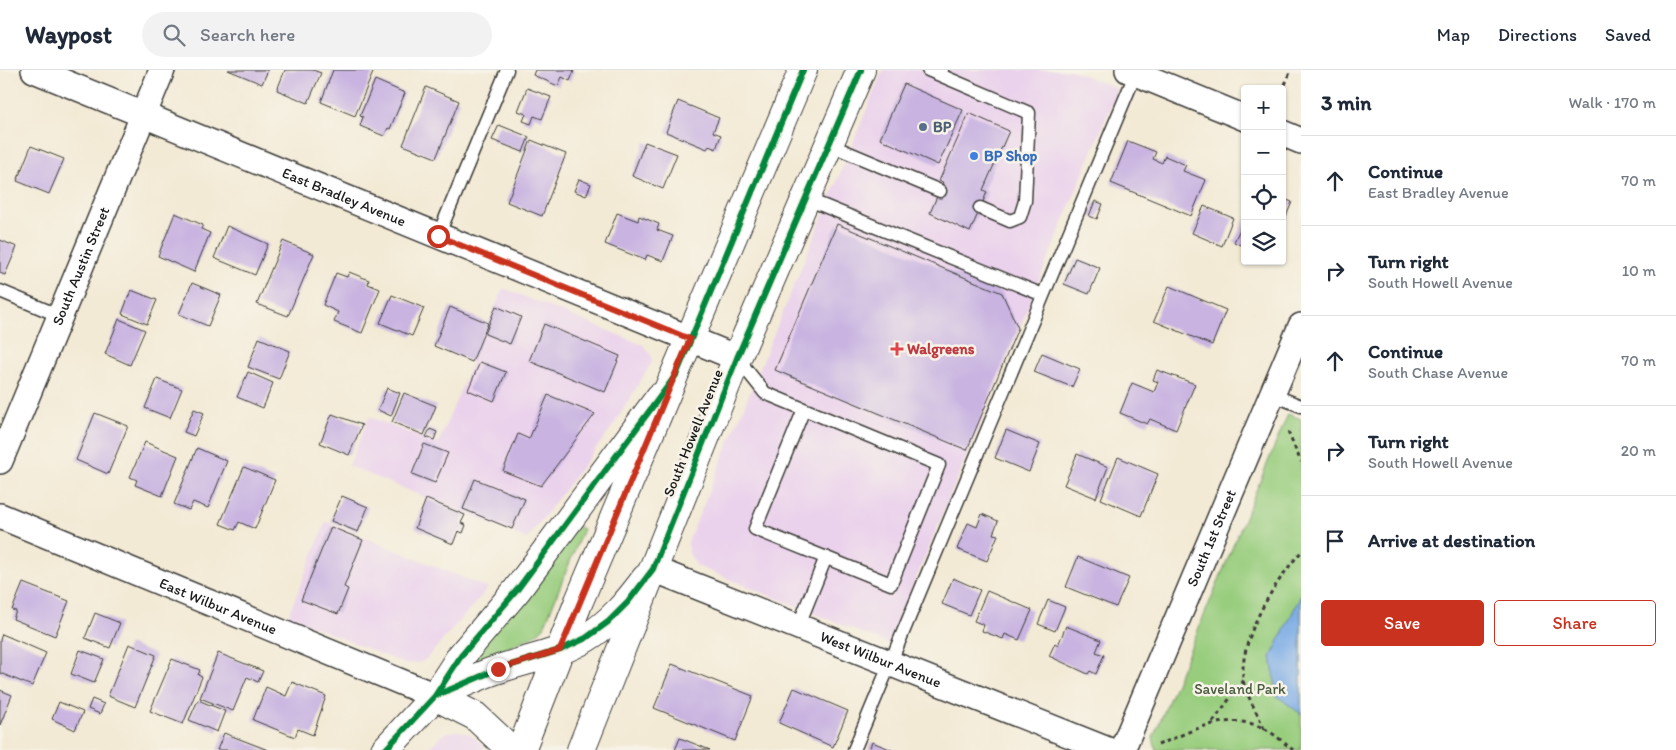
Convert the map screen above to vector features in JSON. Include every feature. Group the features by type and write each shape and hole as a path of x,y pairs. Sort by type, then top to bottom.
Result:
{"main road":[{"name":"South Howell Avenue","path":"385,750 435,696 461,656 517,590 676,375 803,70"},
{"name":"South Howell Avenue","path":"435,696 498,669 560,650 586,638 608,622 628,602 653,569 737,358 861,70"},
{"path":"521,750 560,650 676,375"},
{"path":"581,750 653,569"},
{"path":"435,696 475,716 506,745 508,750"}],"street":[{"name":"East Bradley Avenue","path":"34,70 737,358"},
{"name":"South Austin Street","path":"0,461 162,70"},
{"path":"1133,71 1241,116"},
{"path":"1286,135 1301,141"},
{"name":"South 1st Street","path":"1122,750 1301,326"},
{"name":"East Wilbur Avenue","path":"0,516 435,696"},
{"name":"West Wilbur Avenue","path":"653,569 1108,750"}],"lane":[{"path":"438,236 507,70"},
{"path":"854,750 1043,295 1133,71"},
{"path":"936,72 1029,113 1025,201 1020,217 1010,221 980,208"},
{"path":"830,145 935,189"},
{"path":"807,199 1043,295"},
{"path":"0,291 60,316"},
{"path":"737,358 764,394 804,409 939,465 891,584 755,529 804,409"},
{"path":"1273,395 1301,406"},
{"path":"798,627 826,557"}],"path":[{"path":"1285,85 1291,70"},
{"path":"1288,432 1301,462"},
{"path":"1212,722 1243,680 1247,648 1265,600 1286,569 1301,552"},
{"path":"1243,680 1264,728"},
{"path":"1158,745 1212,722 1226,722 1264,728 1293,750"}],"shaded area":[{"path":"883,70 1071,70 1118,89 889,644 697,566 688,552 688,542"},
{"path":"503,288 643,345 651,355 652,362 613,426 527,539 349,466 369,417 438,444"},
{"path":"326,522 488,588 427,658 422,662 405,664 288,616"},
{"path":"458,731 470,734 479,741 485,750 427,750 448,732"}],"green space":[{"name":"Saveland Park","path":"1288,414 1301,419 1301,750 1156,750 1153,738"},
{"path":"577,526 583,529 544,627 535,635 474,664 470,659"}],"water":[{"path":"1301,595 1301,714 1277,696 1271,657"}],"building":[{"path":"228,70 268,70 262,84"},
{"path":"285,70 313,70 321,73 308,103 277,90"},
{"path":"333,70 374,70 355,116 321,102"},
{"path":"535,70 574,71 570,81 562,77 558,86 533,75"},
{"path":"375,80 405,93 390,129 388,128 384,136 360,126 363,117 360,116"},
{"path":"904,84 963,110 938,165 880,139"},
{"path":"426,87 459,101 436,158 403,145"},
{"path":"527,88 551,97 542,119 534,116 531,124 523,121 526,114 518,111"},
{"path":"678,101 719,118 713,132 721,135 716,149 709,146 707,149 666,132"},
{"name":"BP Shop","path":"969,113 1009,131 983,190 987,192 970,232 930,213 943,182 939,181"},
{"path":"499,125 529,137 523,152 492,140"},
{"path":"531,140 566,154 542,216 507,202"},
{"path":"1128,141 1156,152 1153,159 1162,163 1165,156 1186,165 1183,171 1206,180 1191,216 1111,183"},
{"path":"645,142 677,154 663,189 632,176"},
{"path":"31,146 64,159 49,194 17,181"},
{"path":"579,179 591,184 586,196 574,191"},
{"path":"1286,200 1292,202 1286,216"},
{"path":"1095,201 1103,204 1097,219 1089,216"},
{"path":"1204,206 1233,218 1222,246 1192,233"},
{"path":"175,213 203,225 201,229 210,233 194,272 158,256"},
{"path":"617,213 638,221 639,216 659,224 657,230 673,236 663,261 647,255 645,260 605,244"},
{"name":"Walgreens","path":"837,224 1002,293 1018,328 967,450 775,370"},
{"path":"227,226 268,244 255,275 214,258"},
{"path":"1241,227 1241,245 1234,242"},
{"path":"0,240 17,247 5,275 0,273"},
{"path":"283,241 314,254 288,316 257,304"},
{"path":"1075,258 1100,268 1089,294 1064,284"},
{"path":"349,272 369,280 368,284 380,289 362,333 334,322 338,312 323,305 336,273 347,277"},
{"path":"192,283 221,295 208,326 179,314"},
{"path":"1169,286 1226,310 1212,345 1154,321"},
{"path":"131,290 157,300 147,324 122,314"},
{"path":"392,295 424,308 412,336 380,323"},
{"path":"496,306 521,317 510,344 485,334"},
{"path":"450,307 488,323 472,362 434,346"},
{"path":"119,319 145,330 130,365 105,354"},
{"path":"544,324 620,356 605,392 529,361"},
{"path":"259,338 290,351 279,379 248,367"},
{"path":"1042,353 1080,369 1072,387 1034,372"},
{"path":"480,362 506,372 494,401 468,390"},
{"path":"1157,370 1195,384 1176,430 1150,419 1147,424 1120,413 1132,383 1154,392 1158,382 1153,380"},
{"path":"248,372 273,383 263,408 237,397"},
{"path":"157,379 182,389 170,418 145,408"},
{"path":"387,388 400,393 391,416 378,410"},
{"path":"404,393 436,406 424,435 392,422"},
{"path":"548,395 595,414 541,486 503,471 518,434 529,439"},
{"path":"194,409 204,413 194,436 184,432"},
{"path":"95,413 128,426 108,474 76,460"},
{"path":"332,414 362,425 349,455 320,443"},
{"path":"430,429 437,432 434,440 426,437"},
{"path":"1006,430 1040,444 1029,472 995,458"},
{"path":"145,442 178,456 162,496 135,485 137,480 130,477"},
{"path":"424,444 448,453 435,483 412,474"},
{"path":"197,448 227,461 208,508 193,502 189,510 174,504"},
{"path":"1077,454 1108,467 1096,498 1064,485"},
{"path":"1118,457 1158,474 1141,516 1101,499"},
{"path":"244,467 275,480 255,529 239,522 235,530 220,524"},
{"path":"475,479 525,499 512,529 463,509"},
{"path":"342,496 368,507 358,532 331,521"},
{"path":"426,499 465,515 461,523 466,525 463,533 458,531 453,544 415,528"},
{"path":"982,514 998,521 993,534 998,535 987,561 957,549 968,523 977,527"},
{"path":"331,527 363,540 344,587 348,589 338,614 301,600"},
{"path":"1078,557 1129,578 1116,607 1066,587"},
{"path":"953,578 980,590 969,615 942,604"},
{"path":"23,583 69,601 55,636 13,619 16,611 12,610"},
{"path":"987,591 1032,610 1019,640 1005,634 1003,639 982,631 984,625 974,621"},
{"path":"1048,600 1065,607 1055,631 1038,624"},
{"path":"95,613 120,623 110,648 85,638"},
{"path":"1066,626 1101,640 1096,652 1104,655 1096,674 1090,671 1088,674 1049,656 1055,643 1058,645"},
{"path":"2,634 46,653 32,686 0,673 0,640"},
{"path":"129,644 156,655 135,707 108,696"},
{"path":"80,650 104,659 94,683 71,674"},
{"path":"218,653 263,671 258,682 247,677 233,711 200,698"},
{"path":"172,659 200,670 198,675 202,677 183,724 150,711"},
{"path":"672,664 753,696 735,741 654,708"},
{"path":"292,682 326,696 313,735 298,729 295,737 253,720 266,687 286,696"},
{"path":"794,688 848,711 833,747 779,723"},
{"path":"0,690 12,695 0,725"},
{"path":"92,699 104,704 100,714 88,709"},
{"path":"198,700 225,711 217,732 189,720"},
{"path":"59,702 83,712 75,730 52,719"},
{"path":"224,733 268,750 217,750"},
{"path":"680,738 710,750 675,750"},
{"path":"872,742 892,750 869,750"}],"cycle path":[{"path":"385,750 435,696 461,656 517,590 676,375 803,70"},
{"path":"435,696 498,669 560,650 586,638 608,622 628,602 653,569 737,358 861,70"}],"place":[{"name":"BP","path":"923,127"},
{"name":"BP Shop","path":"974,156"},
{"name":"Walgreens","path":"897,349"}],"route":[{"path":"438,236 690,339 560,650 498,669"}]}
